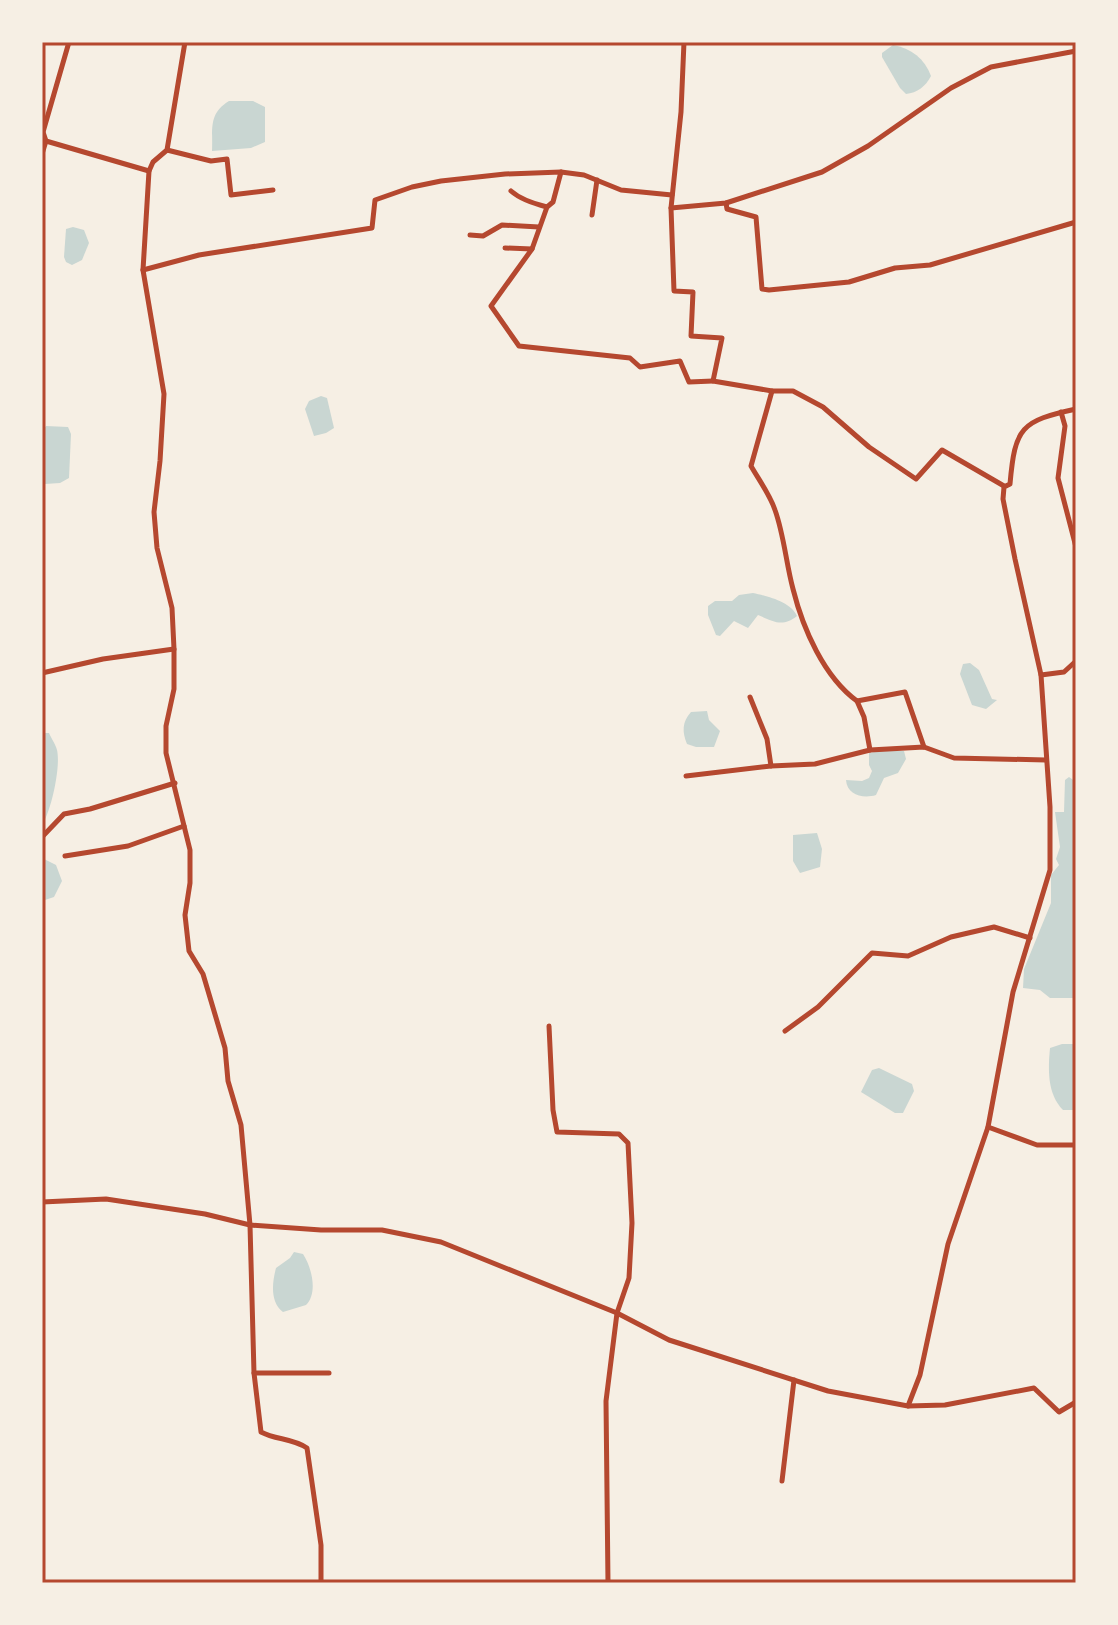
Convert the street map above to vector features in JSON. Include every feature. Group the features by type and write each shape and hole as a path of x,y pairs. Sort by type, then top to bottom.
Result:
{"street":[{"path":"42,154 46,141 43,132 69,42"},
{"path":"185,42 167,150 153,162 149,171 143,270 164,394 154,512 157,548 172,608 174,689 166,726 166,753 190,850 190,883 185,915 189,951 203,974 225,1048 228,1081 241,1125 250,1225 254,1373 261,1432 272,1438 296,1441 307,1448 321,1545 321,1583"},
{"path":"684,42 681,112 671,208 674,291 693,292 691,336 722,338 713,381"},
{"path":"671,208 726,203 822,172 868,146 932,100 991,67 1076,51"},
{"path":"46,141 149,171"},
{"path":"167,150 211,161 227,159 231,195 273,190"},
{"path":"143,270 199,255 372,228 375,200 412,187 475,176 561,172 584,175 621,190 672,195"},
{"path":"561,172 553,202 547,207 532,249 491,306 519,346 630,358 640,367 680,361 689,382 713,381 772,391 793,391 823,407 869,447 916,479 942,450 1004,487"},
{"path":"592,215 597,180"},
{"path":"511,191 521,199 547,207"},
{"path":"726,203 727,209 756,217 762,289 769,290 849,282 895,268 930,265 1076,222"},
{"path":"470,235 483,236 502,225 539,227"},
{"path":"505,248 532,249"},
{"path":"772,391 751,466 775,508 793,592 810,636 840,689 857,701 864,717 870,750"},
{"path":"1004,487 1010,484 1019,437 1030,422 1076,409"},
{"path":"1061,412 1065,426 1058,478 1076,547"},
{"path":"908,1406 920,1375 948,1244 988,1127 1013,992 1050,870 1050,807 1041,675 1003,499 1004,487"},
{"path":"42,673 103,659 174,649"},
{"path":"1041,675 1064,672 1076,661"},
{"path":"857,701 905,692 924,747"},
{"path":"750,697 767,739 771,766"},
{"path":"686,776 815,764 870,750 924,747 954,758 1046,760"},
{"path":"42,837 64,814 175,783"},
{"path":"65,856 128,846 184,826"},
{"path":"785,1031 818,1007 872,953 908,956 951,937 994,927 1030,938"},
{"path":"549,1026 557,1132 619,1134 628,1143 632,1223 629,1278 617,1313 606,1401 608,1583"},
{"path":"988,1127 1037,1145 1076,1145"},
{"path":"42,1202 106,1199 205,1214 250,1225 382,1230 441,1242 617,1313 669,1340 828,1391 908,1406 945,1405 1034,1388 1059,1412 1076,1402"},
{"path":"254,1373 329,1373"},
{"path":"782,1481 794,1380"}],"shaded area":[{"path":"893,45 906,49 925,64 931,76 917,91 906,94 882,57 882,53"},
{"path":"229,101 253,101 265,107 265,142 251,148 212,151 215,117"},
{"path":"66,229 84,230 89,243 82,260 72,265 64,257"},
{"path":"321,396 327,398 334,428 314,436 305,409 309,401"},
{"path":"46,426 68,427 71,434 69,478 60,483 45,484 42,481 42,432"},
{"path":"753,593 784,603 797,616 782,623 758,615 748,628 734,621 720,636 716,635 708,606 715,601 732,601 739,595"},
{"path":"970,663 979,670 992,699 997,700 986,709 972,705 960,674 963,664"},
{"path":"707,711 709,720 720,731 714,747 687,744 684,727 688,716 691,712"},
{"path":"42,733 49,733 56,748 58,767 49,810 42,825"},
{"path":"904,751 906,759 898,773 884,778 876,795 861,796 853,792 846,780 869,778 872,771 869,753"},
{"path":"1069,777 1076,782 1076,998 1050,998 1040,990 1023,988 1024,969 1051,903 1051,875 1059,865 1056,859 1060,847 1055,812 1064,812 1065,780"},
{"path":"817,833 822,849 820,867 800,873 793,861 793,835"},
{"path":"42,858 56,865 62,881 54,897 42,901"},
{"path":"1076,1044 1076,1110 1063,1110 1051,1089 1050,1048"},
{"path":"879,1068 912,1084 914,1091 903,1113 895,1113 861,1092 872,1070"},
{"path":"294,1252 303,1254 306,1260 311,1273 312,1294 306,1305 283,1312 274,1298 276,1268"}]}
